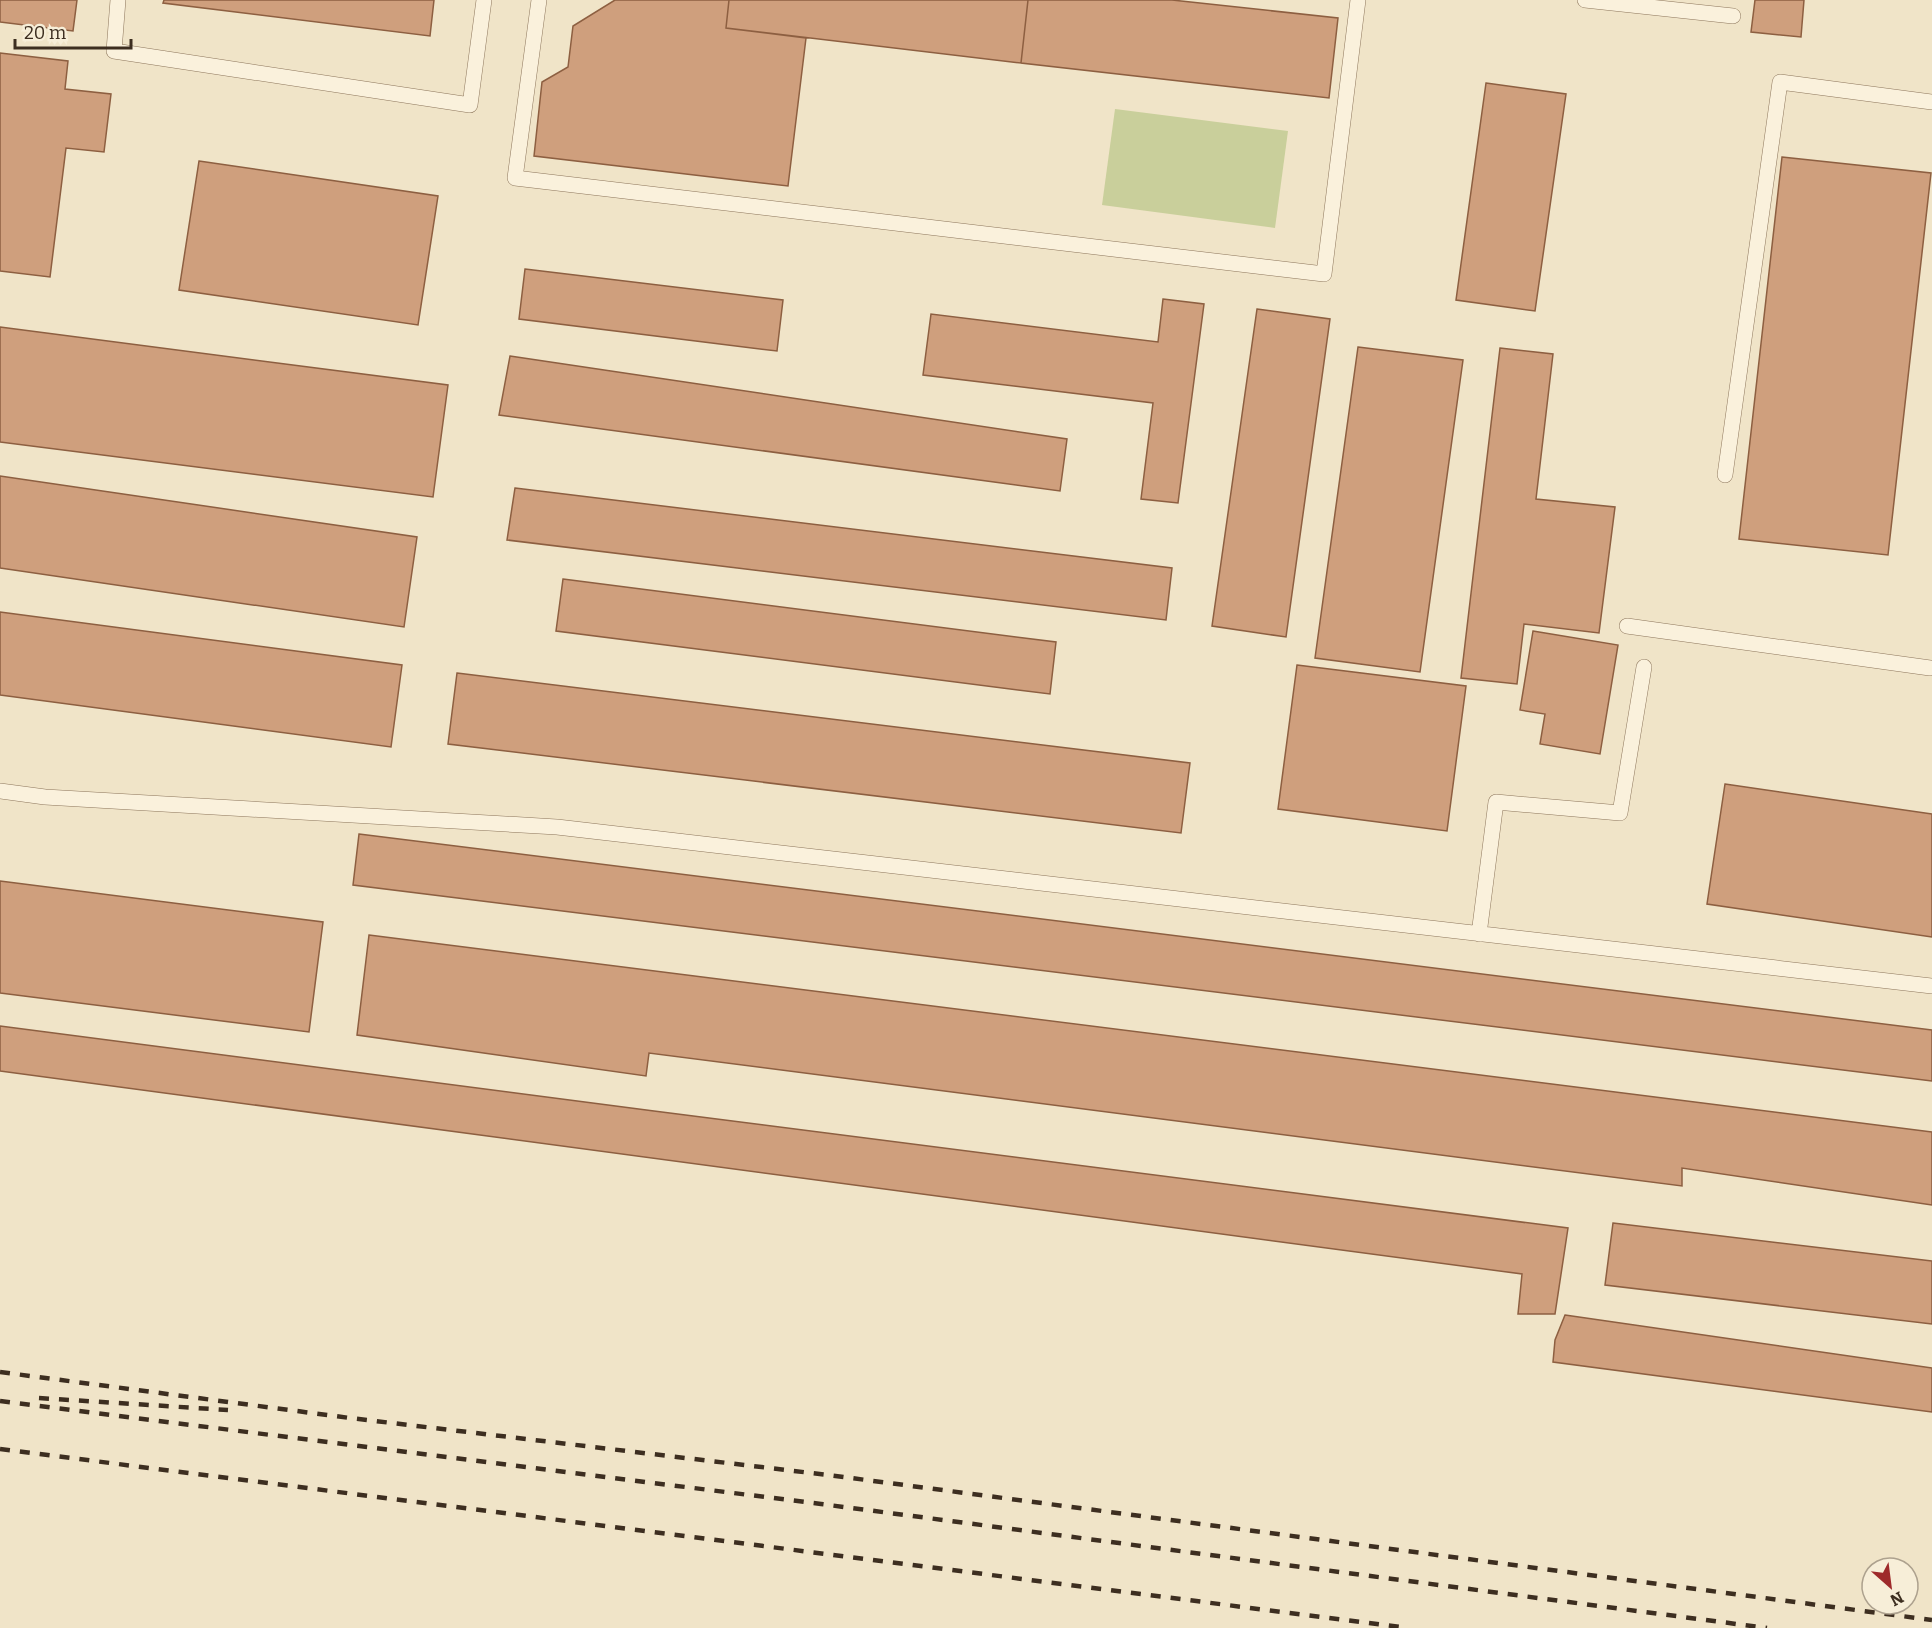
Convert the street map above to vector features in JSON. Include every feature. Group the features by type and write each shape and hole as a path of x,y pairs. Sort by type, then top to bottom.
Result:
{"lane":[{"path":"118,0 114,51 470,105 484,0"},
{"path":"539,0 515,178 1324,274 1358,0"},
{"path":"1585,0 1733,16"},
{"path":"1725,475 1780,82 1932,102"},
{"path":"1627,626 1931,669 1932,652"},
{"path":"1479,934 1496,802 1620,813 1644,667"},
{"path":"0,791 45,797 557,827 1932,986"}],"green space":[{"path":"1115,109 1288,131 1275,228 1102,205"}],"building":[{"path":"0,0 77,0 73,31 0,22"},
{"path":"164,0 434,0 430,36 163,3"},
{"path":"615,0 729,0 726,28 806,38 788,186 534,156 542,82 568,67 573,26"},
{"path":"729,0 1028,0 1021,63 726,28"},
{"path":"1028,0 1172,0 1338,18 1329,98 1021,63"},
{"path":"1755,0 1804,0 1801,37 1751,32"},
{"path":"0,53 68,61 65,89 111,94 104,152 66,148 50,277 0,271"},
{"path":"1486,83 1566,94 1535,311 1456,300"},
{"path":"1782,157 1931,173 1888,555 1739,539"},
{"path":"199,161 438,196 418,325 179,290"},
{"path":"525,269 783,300 777,351 519,319"},
{"path":"1163,299 1204,304 1178,503 1141,499 1153,403 923,375 931,314 1158,342"},
{"path":"1257,309 1330,319 1286,637 1212,626"},
{"path":"0,327 448,385 433,497 0,442"},
{"path":"1358,347 1463,360 1420,672 1315,658"},
{"path":"1500,348 1553,354 1536,499 1615,507 1599,633 1524,624 1517,684 1461,678"},
{"path":"510,356 1067,439 1060,491 499,415"},
{"path":"0,476 417,537 404,627 0,568"},
{"path":"515,488 1172,568 1166,620 507,540"},
{"path":"563,579 1056,642 1050,694 556,631"},
{"path":"0,612 402,665 391,747 0,695"},
{"path":"1533,631 1618,645 1600,754 1540,744 1545,714 1520,710"},
{"path":"1297,665 1466,686 1447,831 1278,809"},
{"path":"457,673 1190,763 1181,833 448,744"},
{"path":"1725,784 1932,814 1932,937 1707,904"},
{"path":"359,834 1932,1030 1932,1081 353,885"},
{"path":"0,881 323,922 309,1032 0,993"},
{"path":"369,935 1932,1132 1932,1205 1682,1168 1682,1186 649,1053 646,1076 357,1035"},
{"path":"0,1026 1568,1228 1555,1314 1518,1314 1522,1274 0,1071"},
{"path":"1613,1223 1932,1261 1932,1324 1605,1285"},
{"path":"1565,1315 1932,1368 1932,1412 1553,1362 1555,1340"}],"railway":[{"path":"0,1372 350,1418 828,1475 1932,1620"},
{"path":"39,1398 228,1410"},
{"path":"0,1401 821,1504 1767,1628"},
{"path":"0,1449 1408,1628"}]}
